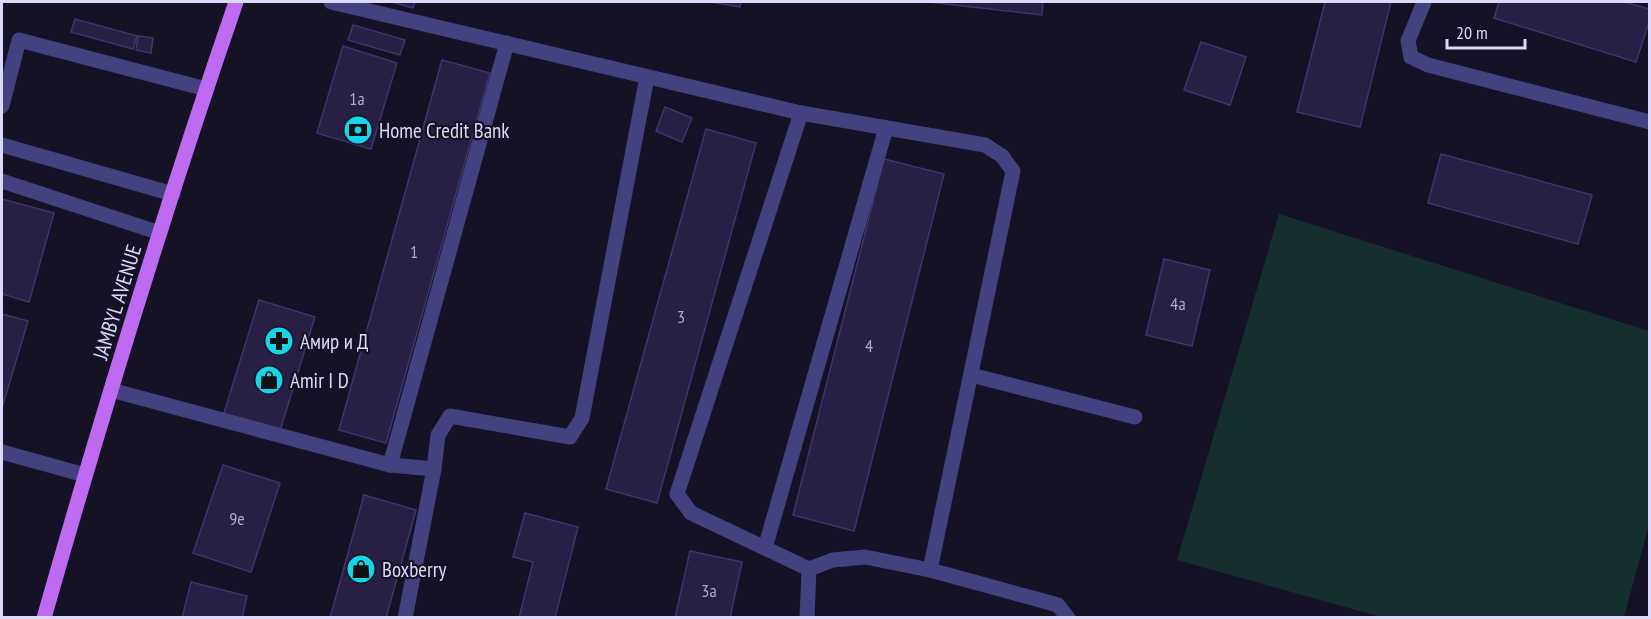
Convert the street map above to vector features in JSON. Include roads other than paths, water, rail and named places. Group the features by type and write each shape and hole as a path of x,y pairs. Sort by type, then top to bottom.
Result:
{"main road":[{"name":"JAMBYL AVENUE","path":"44,618 111,390 206,89 236,2"}],"street":[{"path":"331,2 801,113 985,145 1002,156 1013,171 930,570"},
{"path":"1424,2 1408,41 1412,57 1428,65 1650,122"},
{"path":"2,106 19,40 206,89"},
{"path":"390,465 507,43"},
{"path":"405,618 434,470 438,435 450,416 570,437 582,418 647,77"},
{"path":"801,113 677,494 691,513 809,569 834,560 865,557 930,570 1058,605 1068,618"},
{"path":"765,548 886,128"},
{"path":"2,145 173,194"},
{"path":"2,181 160,233"},
{"path":"971,375 1135,417"},
{"path":"111,390 390,465 434,470"},
{"path":"2,452 85,475"},
{"path":"807,618 809,569"}],"place":[{"name":"Home Credit Bank","path":"358,130"},
{"name":"Амир и Д","path":"279,341"},
{"name":"Amir I D","path":"269,380"},
{"name":"Boxberry","path":"361,569"}]}
